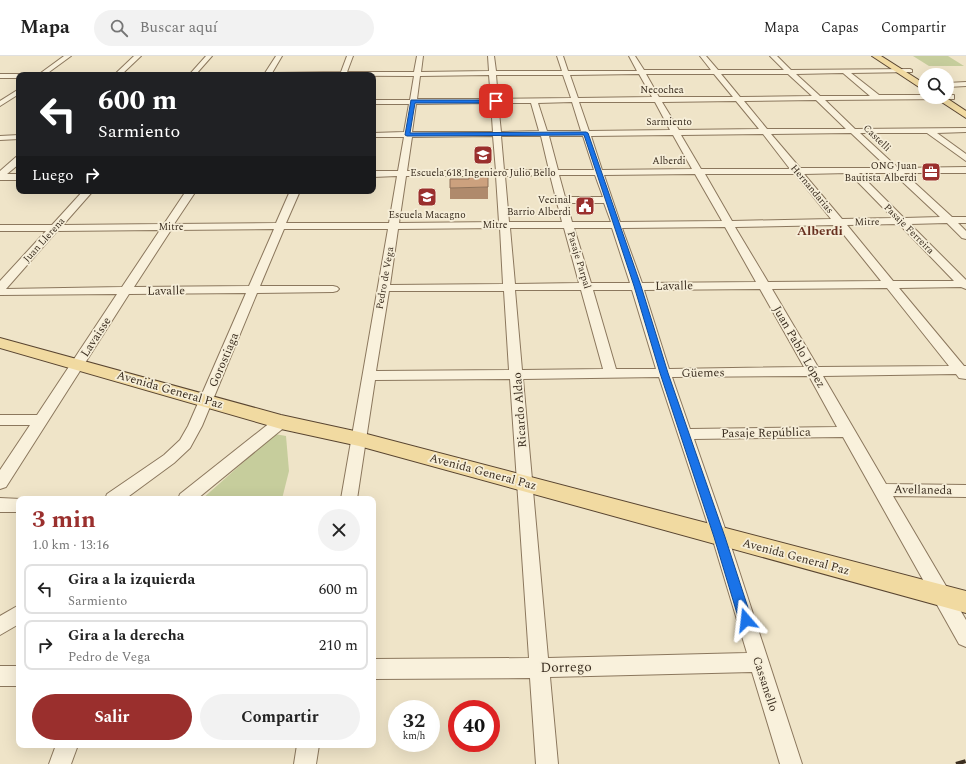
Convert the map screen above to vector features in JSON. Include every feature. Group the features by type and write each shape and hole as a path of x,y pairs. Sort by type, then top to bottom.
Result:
{"main road":[{"path":"876,56 918,84"},
{"path":"885,56 918,76"},
{"path":"954,102 966,107"},
{"path":"953,104 966,115"},
{"name":"Avenida General Paz","path":"0,343 281,422 359,439 966,602"}],"street":[{"path":"45,72 68,56"},
{"path":"120,72 138,56"},
{"path":"195,72 209,56"},
{"path":"269,72 279,56"},
{"path":"344,72 350,56"},
{"name":"Pedro de Vega","path":"350,496 420,56"},
{"name":"Ricardo Aldao","path":"491,56 499,134 548,764"},
{"name":"Cassanello","path":"560,56 617,224 684,434 720,537 791,764"},
{"name":"Juan Pablo López","path":"632,56 966,638"},
{"name":"Hernandarias","path":"703,56 840,222 889,284 964,373"},
{"name":"Castelli","path":"773,56 966,236"},
{"path":"376,75 910,71"},
{"path":"845,72 878,98"},
{"path":"0,76 16,76"},
{"path":"954,85 966,84"},
{"path":"0,104 16,93"},
{"name":"Necochea","path":"376,102 918,97"},
{"name":"Pasaje Parpal","path":"534,101 568,225 588,287 611,373"},
{"path":"0,104 13,104"},
{"name":"Sarmiento","path":"376,135 766,133 966,130"},
{"path":"930,131 966,158"},
{"path":"0,138 16,138"},
{"path":"0,176 16,162"},
{"name":"Alberdi","path":"376,174 798,171 964,172"},
{"name":"Pasaje Ferreira","path":"852,172 965,284"},
{"path":"0,176 16,177"},
{"name":"Juan Llerena","path":"0,288 85,194"},
{"name":"Lavaisse","path":"0,483 189,194"},
{"name":"Gorostiaga","path":"117,496 169,459 185,444 196,426 294,194"},
{"path":"562,200 608,200"},
{"name":"Mitre","path":"0,228 394,225 505,226 966,220"},
{"name":"Lavalle","path":"383,288 965,284"},
{"name":"Lavalle","path":"0,292 333,289"},
{"name":"Güemes","path":"368,376 611,373 964,373"},
{"path":"0,420 42,420"},
{"path":"190,496 281,422"},
{"name":"Pasaje República","path":"684,434 848,432"},
{"name":"Avellaneda","path":"881,490 966,491"},
{"path":"0,505 16,505"},
{"path":"0,626 16,616"},
{"name":"Dorrego","path":"376,669 540,668 758,662"},
{"path":"0,676 16,676"},
{"path":"60,764 66,748"},
{"path":"304,764 307,748"}],"green space":[{"path":"913,56 948,56 964,66 929,66"},
{"path":"275,434 286,436 289,471 283,496 205,496"}],"building":[{"path":"469,176 488,176 488,187 450,188 450,179 469,179"}],"railway":[{"path":"956,764 966,761"}],"place":[{"name":"Escuela 618 Ingeniero Julio Bello","path":"483,155"},
{"name":"ONG Juan Bautista Alberdi","path":"931,172"},
{"name":"Escuela Macagno","path":"427,197"},
{"name":"Vecinal Barrio Alberdi","path":"585,206"}],"district":[{"name":"Alberdi","path":"820,231"}],"route":[{"path":"496,101 413,101 407,135 586,133 617,224 664,373 720,537 746,620"}]}
